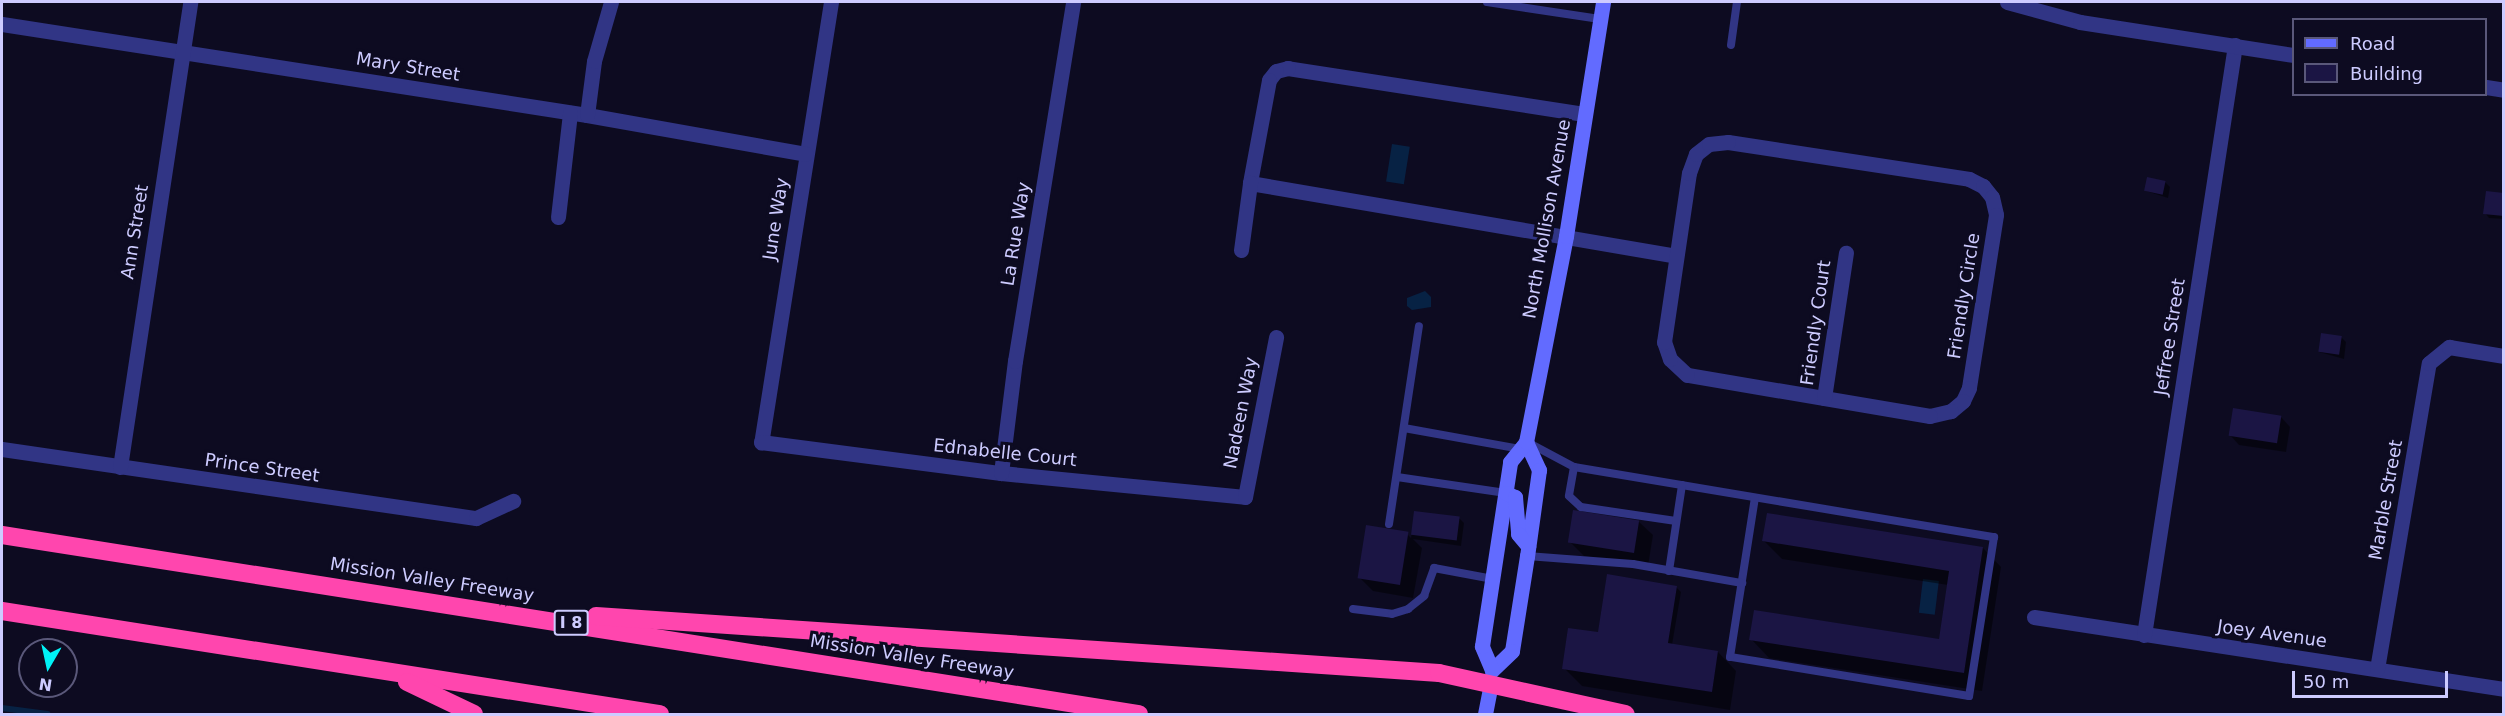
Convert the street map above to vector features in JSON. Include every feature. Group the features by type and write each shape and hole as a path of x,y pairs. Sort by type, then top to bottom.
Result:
{"highway":[{"name":"Mission Valley Freeway","path":"2,536 484,609 1139,714"},
{"path":"484,609 1492,677 1626,714"},
{"path":"2,611 660,714"},
{"path":"389,673 474,714"}],"main road":[{"name":"North Mollison Avenue","path":"1485,714 1492,677 1482,646 1510,462 1524,446 1566,236 1603,2"},
{"path":"1492,677 1512,651 1539,470 1524,446"},
{"path":"1506,493 1515,497 1518,534 1527,551"}],"street":[{"name":"Ann Street","path":"120,468 190,2"},
{"path":"587,115 594,61 611,2"},
{"name":"June Way","path":"760,442 831,2"},
{"name":"La Rue Way","path":"1002,473 1014,361 1073,2"},
{"path":"2007,2 2080,22 2292,55"},
{"name":"Mary Street","path":"2,24 182,50 587,115 806,154"},
{"name":"Jeffree Street","path":"2144,634 2235,45"},
{"path":"1240,250 1269,80 1276,71 1300,70 1584,114"},
{"path":"2487,87 2504,90"},
{"path":"558,217 570,113"},
{"name":"Friendly Circle","path":"1728,142 1957,177 1983,186 1992,197 1996,215 1970,388 1963,401 1951,411 1930,416 1824,398 1688,375 1670,359 1664,342 1689,173 1696,154 1709,144 1728,142"},
{"path":"1250,183 1675,256"},
{"name":"Friendly Court","path":"1824,398 1846,253"},
{"name":"Nadeen Way","path":"1245,497 1276,337"},
{"name":"Marble Street","path":"2377,669 2429,363 2449,347 2504,356"},
{"name":"Ednabelle Court","path":"760,442 1002,473 1245,497"},
{"name":"Prince Street","path":"2,449 120,468 476,518 513,501"},
{"name":"Joey Avenue","path":"2034,617 2504,689"}],"lane":[{"path":"1487,2 1600,19"},
{"path":"1731,45 1737,2"},
{"path":"1389,524 1419,326"},
{"path":"1404,428 1524,446 1574,467 1994,537 1970,696 1730,657 1755,498"},
{"path":"1574,467 1569,496 1581,507 1676,521"},
{"path":"1396,477 1506,493"},
{"path":"1669,571 1682,485"},
{"path":"1527,551 1742,583"},
{"path":"1353,609 1392,614 1408,609 1424,596 1434,568 1493,579"}],"water":[{"path":"1392,144 1410,147 1404,184 1386,182"},
{"path":"1425,291 1431,297 1431,307 1412,310 1407,306 1407,298"},
{"path":"1923,579 1939,581 1935,615 1919,613"}],"building":[{"path":"2147,177 2166,181 2163,195 2144,191"},
{"path":"2486,191 2504,193 2504,216 2483,214"},
{"path":"2321,333 2342,336 2339,355 2318,352"},
{"path":"2233,408 2281,416 2277,443 2229,436"},
{"path":"1573,510 1639,520 1634,553 1568,543"},
{"path":"1414,511 1460,517 1457,540 1411,535"},
{"path":"1767,513 1983,547 1964,673 1749,640 1754,610 1939,639 1949,571 1762,541"},
{"path":"1366,525 1408,532 1400,585 1358,578"},
{"path":"1607,574 1677,586 1668,643 1718,651 1712,692 1562,669 1568,628 1598,632"}],"waterway":[{"path":"2,708 48,714"}]}
